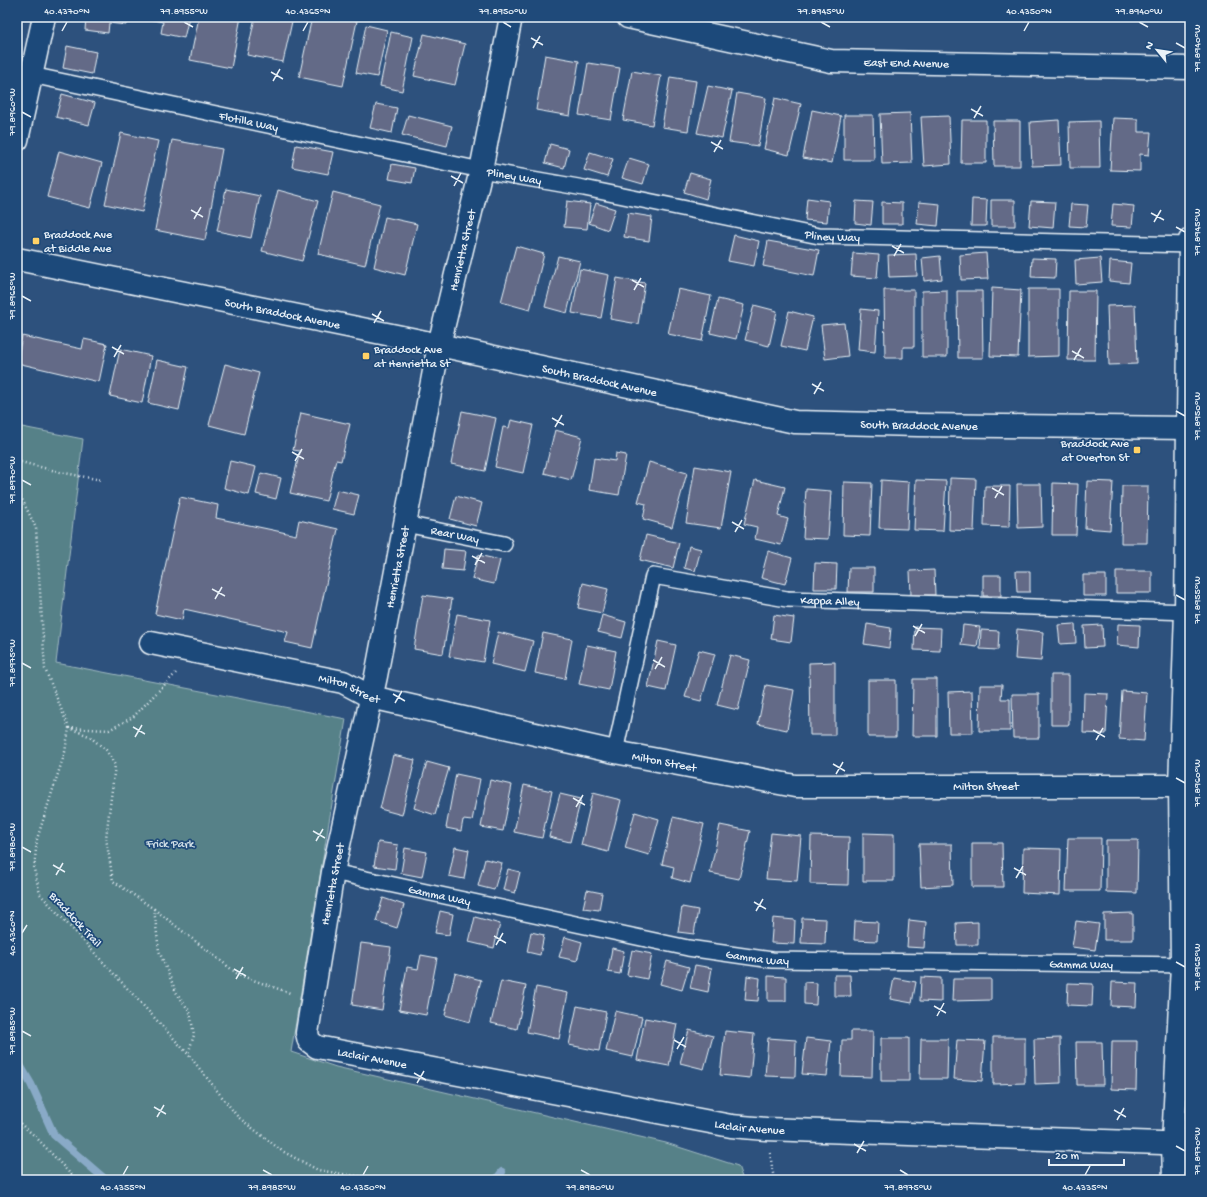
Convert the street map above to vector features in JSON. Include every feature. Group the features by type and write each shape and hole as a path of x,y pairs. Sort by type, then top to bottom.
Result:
{"street":[{"path":"17,140 25,73 44,17"},
{"name":"Henrietta Street","path":"317,1047 309,1040 307,1033 333,872 371,697 439,345 481,170 511,17"},
{"name":"East End Avenue","path":"628,17 831,61 1190,68"},
{"path":"1174,1180 1182,1144 1186,965 1185,786 1188,612 1190,240"},
{"name":"South Braddock Avenue","path":"17,259 439,345 795,422 918,426 1189,428"},
{"name":"Milton Street","path":"151,642 343,682 371,697 615,752 795,786 1185,786"},
{"name":"Laclair Avenue","path":"317,1047 731,1126 766,1129 1182,1144"}],"lane":[{"name":"Flotilla Way","path":"25,73 481,170"},
{"name":"Pliney Way","path":"481,170 584,188 819,236 1190,245"},
{"name":"Rear Way","path":"405,524 504,544"},
{"name":"Kappa Alley","path":"615,752 653,576 787,599 1188,612"},
{"name":"Gamma Way","path":"333,872 688,948 772,960 1186,965"}],"path":[{"path":"17,461 60,472 101,480"},
{"path":"17,489 36,528 45,669 69,728 89,736 106,750 115,765 106,838 113,881 154,909 239,975 293,994"},
{"path":"69,728 108,730 133,717 179,670"},
{"name":"Braddock Trail","path":"69,728 65,752 37,839 34,868 40,894 188,1054 238,1117 282,1151 318,1170 380,1180"},
{"path":"154,909 159,951 176,992 190,1012 194,1034 188,1054"},
{"path":"17,1121 36,1137 76,1180"}],"green space":[{"name":"Frick Park","path":"17,426 83,439 56,663 346,719 291,1052 336,1067 666,1143 738,1166 743,1180 17,1180"}],"building":[{"path":"86,17 127,17 126,25 109,23 108,33 85,30"},
{"path":"148,17 189,17 184,38 161,33 163,22 148,19"},
{"path":"199,17 241,17 231,68 190,60"},
{"path":"255,17 293,17 283,62 247,55"},
{"path":"312,17 338,17 357,21 343,86 299,77"},
{"path":"366,25 387,30 377,77 356,73"},
{"path":"391,32 413,37 402,91 380,86"},
{"path":"424,34 465,44 455,85 414,76"},
{"path":"67,46 96,52 92,74 63,68"},
{"path":"545,55 579,61 570,116 536,110"},
{"path":"588,63 620,68 611,120 579,115"},
{"path":"632,71 661,76 652,125 623,120"},
{"path":"670,77 696,81 688,131 662,127"},
{"path":"708,86 732,91 722,138 697,133"},
{"path":"737,93 766,98 758,146 729,142"},
{"path":"62,94 95,103 89,125 56,117"},
{"path":"775,98 801,104 789,155 764,149"},
{"path":"376,104 397,108 392,133 370,128"},
{"path":"812,110 841,116 832,163 803,158"},
{"path":"910,113 912,163 882,164 880,114"},
{"path":"408,115 452,126 447,146 402,135"},
{"path":"844,115 873,115 874,160 844,160"},
{"path":"949,116 951,164 924,166 921,117"},
{"path":"1113,118 1138,119 1138,132 1151,132 1149,155 1140,154 1140,171 1110,170"},
{"path":"962,120 986,120 986,163 961,163"},
{"path":"1059,120 1061,165 1032,166 1030,122"},
{"path":"993,121 1020,121 1020,166 994,166"},
{"path":"1099,121 1100,168 1070,168 1069,122"},
{"path":"121,133 158,141 142,212 105,204"},
{"path":"172,140 222,149 205,240 155,230"},
{"path":"550,144 569,149 564,168 545,163"},
{"path":"296,145 333,152 328,174 292,167"},
{"path":"59,151 102,163 90,208 47,197"},
{"path":"590,152 613,159 607,177 584,170"},
{"path":"629,158 649,164 643,184 622,178"},
{"path":"392,164 415,168 412,183 389,179"},
{"path":"690,173 711,179 706,199 684,192"},
{"path":"226,189 260,196 251,238 217,231"},
{"path":"278,190 318,201 302,261 262,251"},
{"path":"333,192 380,204 365,265 318,254"},
{"path":"807,198 829,201 827,222 805,220"},
{"path":"972,199 987,200 986,226 971,226"},
{"path":"991,200 1015,200 1015,226 991,226"},
{"path":"567,201 590,204 587,229 564,227"},
{"path":"856,201 873,202 871,225 855,223"},
{"path":"1031,201 1055,202 1053,228 1029,226"},
{"path":"882,202 902,203 902,224 882,224"},
{"path":"919,202 940,204 938,226 917,224"},
{"path":"596,203 615,209 608,230 589,223"},
{"path":"1071,204 1088,205 1086,227 1069,226"},
{"path":"1113,204 1134,206 1132,227 1111,226"},
{"path":"628,213 652,217 649,241 624,237"},
{"path":"385,217 417,224 405,275 374,267"},
{"path":"734,235 759,241 754,266 728,261"},
{"path":"768,241 819,250 814,276 763,266"},
{"path":"516,246 544,254 530,310 501,302"},
{"path":"853,253 879,255 877,278 851,276"},
{"path":"986,253 988,279 961,280 960,255"},
{"path":"916,254 917,276 889,277 888,255"},
{"path":"558,256 580,261 567,313 545,307"},
{"path":"940,256 942,279 924,281 922,258"},
{"path":"1032,258 1056,259 1055,278 1031,277"},
{"path":"1100,258 1102,282 1076,284 1075,260"},
{"path":"1110,261 1131,263 1129,283 1109,281"},
{"path":"580,269 609,275 601,318 572,313"},
{"path":"617,278 645,283 638,324 610,319"},
{"path":"992,288 1021,290 1018,357 990,356"},
{"path":"678,289 711,296 702,341 668,334"},
{"path":"1028,289 1059,289 1059,356 1028,357"},
{"path":"884,290 914,290 914,347 903,347 903,358 885,358"},
{"path":"947,290 947,357 922,357 922,291"},
{"path":"957,291 982,291 983,358 958,358"},
{"path":"1069,291 1096,291 1095,360 1068,360"},
{"path":"718,299 744,305 736,339 710,333"},
{"path":"754,305 777,311 769,346 745,340"},
{"path":"1135,305 1137,364 1109,365 1107,306"},
{"path":"861,309 878,311 875,352 858,350"},
{"path":"789,311 813,317 805,351 781,346"},
{"path":"844,323 848,356 825,359 821,325"},
{"path":"22,336 82,349 84,339 107,344 99,382 17,363"},
{"path":"120,349 151,356 142,403 110,396"},
{"path":"157,360 188,367 179,410 148,403"},
{"path":"225,364 259,373 244,434 209,425"},
{"path":"462,411 496,418 485,471 451,464"},
{"path":"301,413 350,424 341,461 336,460 326,501 290,493 300,451 293,450"},
{"path":"511,420 533,425 523,473 495,467 503,427 509,428"},
{"path":"555,430 582,437 571,480 544,473"},
{"path":"616,453 626,455 619,495 589,490 594,458 615,461"},
{"path":"230,461 256,467 249,495 224,488"},
{"path":"649,462 687,473 672,527 643,519 646,504 638,502"},
{"path":"695,466 731,472 721,528 686,523"},
{"path":"261,473 281,478 276,499 256,494"},
{"path":"950,478 976,479 974,531 949,530"},
{"path":"755,480 785,487 778,516 788,519 781,545 755,539 757,527 744,524"},
{"path":"881,480 909,482 907,529 879,528"},
{"path":"916,480 946,481 943,531 914,530"},
{"path":"1087,481 1113,482 1110,530 1085,528"},
{"path":"844,482 872,483 870,536 843,535"},
{"path":"1053,483 1078,484 1076,535 1052,535"},
{"path":"1017,484 1041,484 1042,527 1018,528"},
{"path":"985,486 1010,486 1009,527 984,526"},
{"path":"1122,486 1148,486 1147,543 1121,543"},
{"path":"806,489 831,491 828,539 803,538"},
{"path":"337,490 359,495 354,514 332,509"},
{"path":"456,496 482,503 476,526 450,519"},
{"path":"180,497 218,505 216,518 296,535 299,520 338,529 312,648 285,642 288,632 184,609 182,620 155,614"},
{"path":"646,535 679,543 673,568 640,560"},
{"path":"689,546 701,549 695,571 684,568"},
{"path":"444,549 466,551 463,571 442,569"},
{"path":"768,551 792,558 785,584 761,578"},
{"path":"478,555 500,560 494,584 472,579"},
{"path":"815,563 837,564 836,589 814,589"},
{"path":"849,568 874,568 874,592 848,592"},
{"path":"934,570 935,595 911,595 910,571"},
{"path":"1016,571 1030,571 1030,592 1017,592"},
{"path":"1116,571 1152,571 1152,593 1116,593"},
{"path":"983,575 1001,575 1001,596 983,596"},
{"path":"1083,575 1106,575 1106,596 1083,596"},
{"path":"583,583 608,589 602,613 578,608"},
{"path":"423,595 452,599 443,654 414,649"},
{"path":"457,614 490,620 483,662 449,656"},
{"path":"602,615 626,622 622,638 598,632"},
{"path":"774,615 794,618 791,642 771,639"},
{"path":"867,624 891,628 889,648 864,644"},
{"path":"1075,624 1076,643 1060,644 1058,625"},
{"path":"1118,624 1140,625 1139,647 1117,645"},
{"path":"963,625 980,627 977,647 961,645"},
{"path":"1102,625 1103,647 1085,648 1084,626"},
{"path":"915,627 941,628 940,651 914,650"},
{"path":"1017,629 1043,632 1041,661 1015,659"},
{"path":"981,630 999,631 998,650 980,649"},
{"path":"498,632 533,641 525,672 491,664"},
{"path":"543,633 572,639 565,679 535,673"},
{"path":"658,641 676,645 666,691 648,687"},
{"path":"587,645 616,651 609,690 579,684"},
{"path":"699,650 715,654 701,701 685,697"},
{"path":"730,655 750,660 738,710 717,705"},
{"path":"835,662 835,735 810,735 809,663"},
{"path":"1051,675 1069,675 1069,725 1051,725"},
{"path":"913,679 937,679 937,736 912,736"},
{"path":"868,680 896,680 896,737 868,737"},
{"path":"766,685 794,690 787,730 758,724"},
{"path":"980,685 1002,685 1001,699 1010,699 1010,731 979,731"},
{"path":"972,691 973,733 949,733 948,692"},
{"path":"1122,691 1147,693 1144,741 1119,739"},
{"path":"1084,693 1108,694 1106,734 1083,733"},
{"path":"1012,694 1039,694 1039,738 1013,738"},
{"path":"393,755 415,760 402,815 380,809"},
{"path":"427,762 449,768 435,815 414,808"},
{"path":"456,774 480,779 472,821 463,820 461,831 446,828"},
{"path":"490,780 512,785 503,831 481,827"},
{"path":"524,785 552,791 542,838 514,832"},
{"path":"593,793 621,800 608,852 581,845"},
{"path":"560,794 581,799 570,842 549,837"},
{"path":"635,812 659,819 649,855 625,848"},
{"path":"673,817 704,824 690,883 672,878 674,867 662,864"},
{"path":"720,825 750,831 739,879 710,873"},
{"path":"771,833 801,836 797,881 766,879"},
{"path":"863,833 894,834 894,881 863,881"},
{"path":"811,836 849,837 848,885 810,884"},
{"path":"1068,838 1101,838 1100,891 1066,891"},
{"path":"1106,840 1138,840 1137,893 1106,892"},
{"path":"378,842 398,845 395,869 374,866"},
{"path":"972,843 1002,843 1003,887 972,887"},
{"path":"919,844 952,844 953,885 921,887"},
{"path":"455,847 469,850 464,879 449,876"},
{"path":"405,848 427,852 422,877 401,873"},
{"path":"1023,848 1061,849 1060,895 1022,893"},
{"path":"485,859 502,863 494,890 478,886"},
{"path":"508,869 520,872 515,893 503,890"},
{"path":"587,890 602,893 599,910 583,908"},
{"path":"383,898 404,905 397,928 376,921"},
{"path":"682,907 698,910 694,934 678,932"},
{"path":"440,911 453,914 449,935 435,933"},
{"path":"1133,913 1133,940 1104,940 1104,914"},
{"path":"475,917 500,924 494,948 469,942"},
{"path":"773,918 795,920 794,944 771,943"},
{"path":"802,918 826,919 825,944 801,943"},
{"path":"909,920 926,922 924,948 907,947"},
{"path":"855,921 878,922 877,941 854,940"},
{"path":"1076,921 1099,924 1095,950 1072,947"},
{"path":"978,922 978,945 957,945 956,923"},
{"path":"531,932 544,935 540,955 527,952"},
{"path":"565,937 582,942 577,961 559,957"},
{"path":"361,943 391,947 382,1010 352,1005"},
{"path":"612,948 624,951 620,974 608,972"},
{"path":"632,950 652,954 647,979 627,975"},
{"path":"421,955 437,958 426,1015 399,1010 407,967 418,969"},
{"path":"667,961 689,967 682,990 660,984"},
{"path":"695,965 712,968 708,992 690,988"},
{"path":"455,973 481,980 470,1022 445,1015"},
{"path":"834,975 850,975 851,996 834,996"},
{"path":"747,976 760,978 758,1001 745,1000"},
{"path":"768,976 786,977 786,1001 768,1001"},
{"path":"921,977 941,978 941,1002 920,1001"},
{"path":"894,978 916,982 912,1003 890,999"},
{"path":"953,979 991,979 991,1000 952,1001"},
{"path":"501,981 526,986 517,1029 491,1023"},
{"path":"804,982 817,983 816,1005 804,1004"},
{"path":"1112,982 1137,983 1136,1007 1111,1006"},
{"path":"1068,983 1093,984 1092,1006 1067,1005"},
{"path":"536,987 568,993 559,1039 527,1032"},
{"path":"577,1006 606,1012 599,1051 569,1045"},
{"path":"615,1011 642,1017 633,1057 606,1051"},
{"path":"645,1018 677,1024 669,1066 637,1060"},
{"path":"689,1030 713,1036 704,1069 680,1063"},
{"path":"725,1031 754,1034 750,1078 720,1075"},
{"path":"851,1031 873,1031 872,1077 841,1076 842,1040 851,1040"},
{"path":"993,1037 1025,1037 1025,1083 993,1084"},
{"path":"768,1038 796,1040 795,1077 765,1076"},
{"path":"806,1038 831,1041 827,1076 802,1074"},
{"path":"881,1038 909,1038 909,1081 881,1081"},
{"path":"1060,1038 1061,1083 1035,1084 1034,1039"},
{"path":"921,1039 948,1039 947,1079 920,1079"},
{"path":"957,1040 985,1041 982,1081 954,1079"},
{"path":"1112,1041 1137,1041 1136,1090 1111,1089"},
{"path":"1076,1042 1102,1042 1103,1085 1077,1085"}],"waterway":[{"path":"17,1060 31,1084 54,1135 106,1180"},
{"path":"496,1180 502,1172"}],"place":[{"name":"Braddock Ave at Biddle Ave","path":"36,241"},
{"name":"Braddock Ave at Henrietta St","path":"366,356"},
{"name":"Braddock Ave at Overton St","path":"1137,450"}]}
